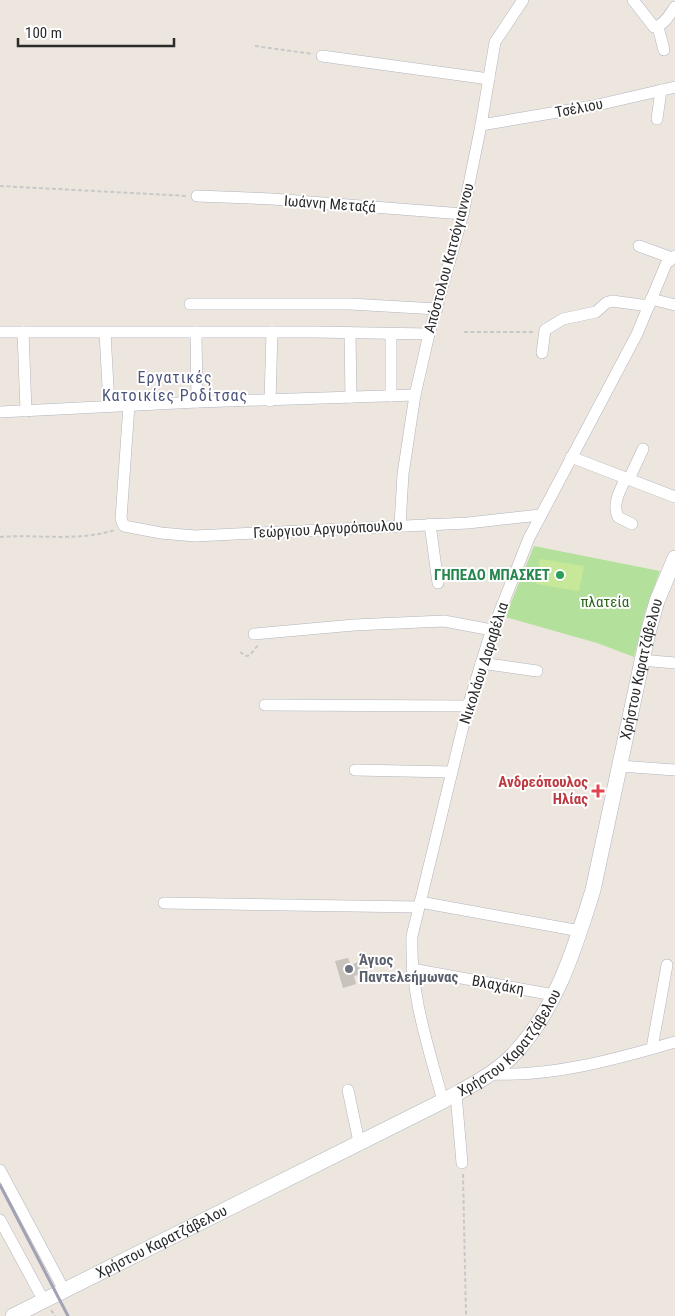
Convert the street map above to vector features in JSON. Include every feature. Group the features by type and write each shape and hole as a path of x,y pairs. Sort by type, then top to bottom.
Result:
{"street":[{"name":"Απόστολου Κατσόγιαννου","path":"400,525 403,474 415,395 429,334 463,214 495,42 523,0"},
{"path":"633,0 649,22 654,27 658,27"},
{"path":"658,27 675,6"},
{"path":"658,27 664,50"},
{"path":"322,56 489,79"},
{"name":"Τσέλιου","path":"481,125 593,106 675,87"},
{"path":"657,119 661,90"},
{"name":"Ιωάννη Μεταξά","path":"198,196 463,214"},
{"path":"639,246 674,257"},
{"name":"Νικολάου Δαραβέλια","path":"462,1164 449,1098 418,1014 412,969 412,936 419,904 468,706 492,630 540,515 637,334 661,275 674,257"},
{"path":"542,353 545,330 563,319 596,312 606,303 612,301 675,305"},
{"path":"190,304 350,304 437,309"},
{"path":"0,332 429,334"},
{"path":"23,332 26,411"},
{"path":"196,332 197,402"},
{"path":"270,401 272,332"},
{"path":"105,333 109,405"},
{"path":"350,333 351,398"},
{"path":"390,334 392,396"},
{"path":"0,412 109,405 415,395"},
{"path":"123,522 129,405"},
{"path":"632,524 618,517 615,511 616,502 643,449"},
{"path":"571,458 675,497"},
{"name":"Γεώργιου Αργυρόπουλου","path":"123,522 161,533 195,536 468,523 540,515"},
{"path":"430,524 438,583"},
{"name":"Χρήστου Καρατζάβελου","path":"13,1316 449,1098 491,1074 510,1058 528,1036 554,995 580,931 592,890 641,660 657,601 673,564"},
{"path":"258,633 354,625 435,622 465,623 492,630"},
{"path":"641,660 675,662"},
{"path":"481,663 537,671"},
{"path":"265,705 468,706"},
{"path":"619,766 675,770"},
{"path":"355,770 451,772"},
{"path":"164,903 419,904 580,931"},
{"path":"652,1048 667,965"},
{"name":"Βλαχάκη","path":"412,969 554,995"},
{"path":"491,1074 507,1075 554,1069 675,1042"},
{"path":"348,1090 359,1142"},
{"path":"0,1170 55,1295"},
{"path":"0,1220 55,1295"}],"path":[{"path":"255,46 322,56"},
{"path":"0,186 198,196"},
{"path":"464,332 545,330"},
{"path":"0,537 27,535 58,539 106,533 123,522"},
{"path":"240,652 246,656 255,650 258,633"},
{"path":"462,1164 466,1316"}],"green space":[{"name":"πλατεία","path":"534,546 660,571 645,612 634,657 597,643 505,617"},
{"name":"ΓΗΠΕΔΟ ΜΠΑΣΚΕΤ","path":"540,559 584,566 579,591 536,584"}],"building":[{"name":"Άγιος Παντελεήμωνας","path":"348,958 351,965 358,962 361,974 354,976 356,984 343,988 335,961"}],"railway":[{"path":"0,1185 68,1316"}],"place":[{"name":"ΓΗΠΕΔΟ ΜΠΑΣΚΕΤ","path":"560,575"},
{"name":"Ανδρεόπουλος Ηλίας","path":"598,791"},
{"name":"Άγιος Παντελεήμωνας","path":"349,969"}],"district":[{"name":"Εργατικές Κατοικίες Ροδίτσας","path":"175,386"}]}
